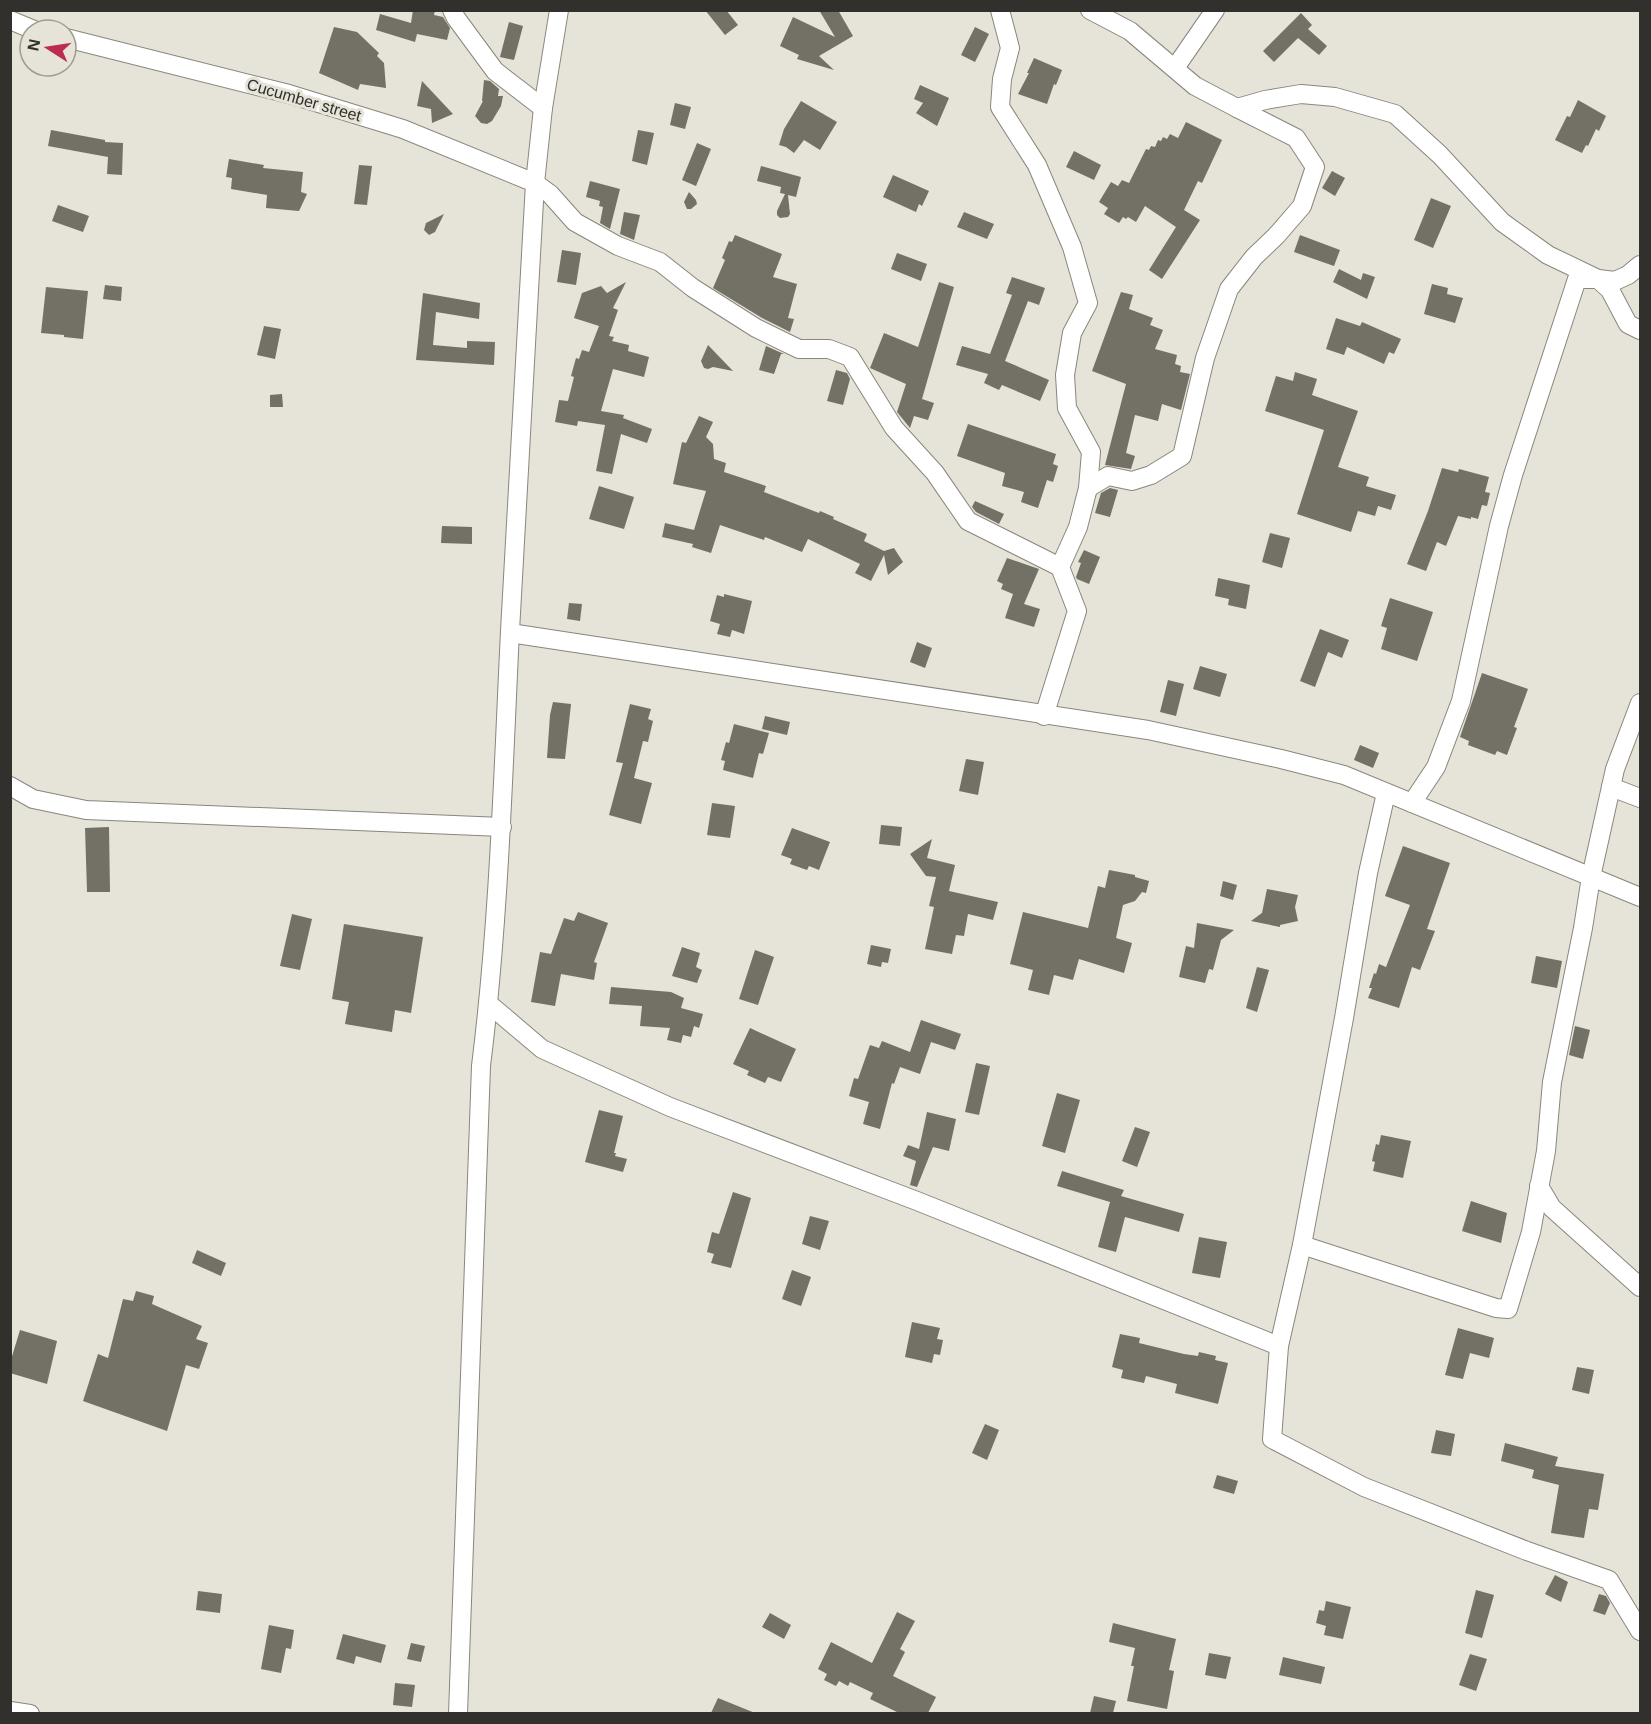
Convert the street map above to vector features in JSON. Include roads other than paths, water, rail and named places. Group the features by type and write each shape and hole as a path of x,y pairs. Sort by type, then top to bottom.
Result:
{"street":[{"path":"452,10 495,71 543,108"},
{"path":"458,1713 481,1066 489,1004 502,827 510,633 535,183 543,108 559,10"},
{"path":"1000,10 1010,48 1002,79 1000,107 1037,165 1072,247 1088,303 1072,333 1065,375 1067,408 1091,452 1088,488 1078,527 1060,567 1077,611 1044,716"},
{"path":"1088,488 1108,476 1132,481 1151,475 1182,456 1205,358 1229,289 1254,257 1302,206 1315,167 1296,138 1195,86 1130,31 1090,10"},
{"path":"1175,68 1215,10"},
{"name":"Cucumber street","path":"78,41 289,94 403,129 535,183 550,194 575,222 618,246 660,262 693,288 756,328 800,349 829,349 850,357 894,428 935,473 968,521 1060,567"},
{"path":"1237,108 1300,94 1335,97 1395,114 1440,155 1502,222 1548,255 1598,279 1610,290 1628,324 1641,330"},
{"path":"1412,803 1436,767 1461,701 1510,485 1577,279 1615,281 1628,275 1640,264"},
{"path":"510,633 1148,730 1281,759 1344,775 1641,897"},
{"path":"1302,1245 1496,1308 1508,1309 1531,1232 1546,1151 1552,1082 1591,877 1615,769 1641,703"},
{"path":"10,786 33,799 86,810 502,827"},
{"path":"1611,787 1641,798"},
{"path":"1386,793 1368,873 1302,1245 1279,1346 1272,1439 1364,1487 1527,1551 1609,1580 1641,1631"},
{"path":"489,1004 542,1049 670,1107 917,1201 1279,1346"},
{"path":"1539,1185 1552,1208 1641,1287"},
{"path":"10,1711 30,1713"}]}
